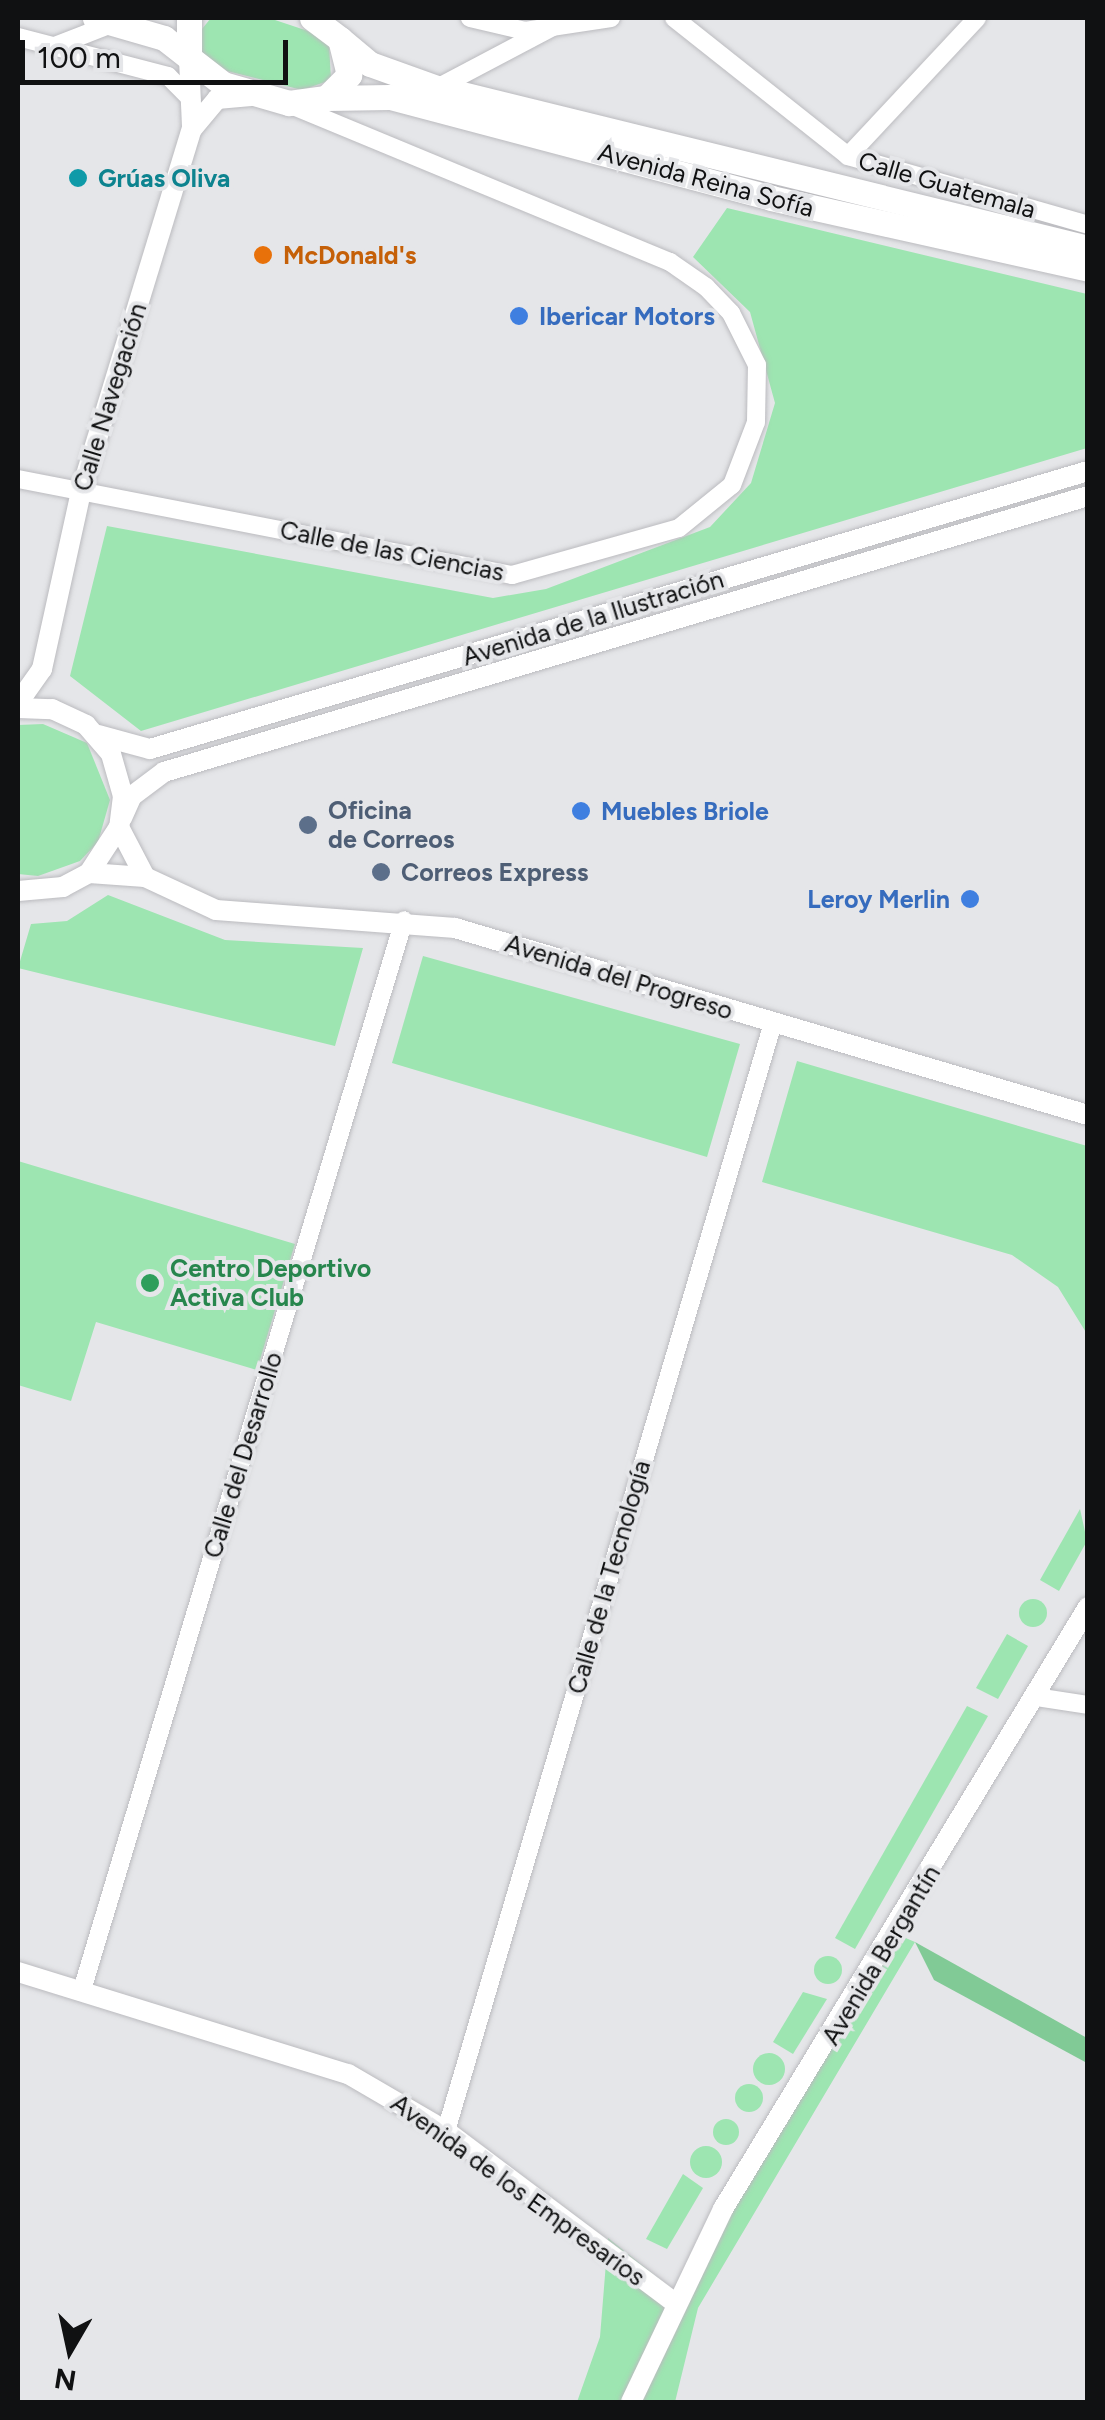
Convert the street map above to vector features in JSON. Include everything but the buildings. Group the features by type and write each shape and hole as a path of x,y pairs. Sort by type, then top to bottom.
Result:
{"main road":[{"path":"189,18 189,58"},
{"path":"105,20 164,38 189,58"},
{"path":"326,25 349,74 326,98"},
{"name":"Avenida Reina Sofía","path":"326,25 370,64 437,88 1088,248"},
{"name":"Avenida Reina Sofía","path":"189,58 254,96 289,103 390,97 771,198 1088,269"}],"street":[{"path":"470,18 525,31 611,18"},
{"name":"Calle Guatemala","path":"674,18 848,156 1088,224"},
{"path":"848,156 977,18"},
{"path":"54,46 105,20"},
{"path":"437,88 566,23"},
{"path":"18,37 168,76 193,102"},
{"path":"189,58 192,130"},
{"path":"192,130 217,100 254,96"},
{"name":"Calle de las Ciencias","path":"18,479 512,575 680,528 732,485 760,391 732,313 670,262 289,103"},
{"name":"Calle Navegación","path":"18,705 42,669 81,490 192,130"},
{"name":"Avenida de la Ilustración","path":"98,735 150,749 1088,471"},
{"name":"Avenida de la Ilustración","path":"88,872 132,796 164,772 1088,496"},
{"path":"42,669 66,714"},
{"path":"18,705 66,714 98,735 118,768 120,822 146,877"},
{"path":"18,891 64,887 88,872"},
{"name":"Avenida del Progreso","path":"88,872 146,877 216,910 404,920 1088,1116"},
{"name":"Calle del Desarrollo","path":"82,1990 404,920"},
{"name":"Calle de la Tecnología","path":"446,2131 773,1023"},
{"name":"Avenida Bergantín","path":"630,2402 674,2302 1088,1607"},
{"path":"1036,1697 1088,1704"},
{"name":"Avenida de los Empresarios","path":"18,1972 348,2074 446,2131 674,2302"}],"green space":[{"path":"211,18 269,18 311,32 329,43 331,80 302,90 227,71 199,51 197,35"},
{"path":"727,208 1087,294 1087,448 141,731 70,676 107,526 493,598 546,589 710,527 751,483 775,403 750,312 693,257"},
{"path":"43,724 87,743 110,800 98,842 80,861 38,876 18,874 18,725"},
{"path":"108,895 225,940 363,948 335,1046 18,968 31,924 67,921"},
{"path":"423,956 740,1044 707,1157 392,1063"},
{"path":"797,1061 1087,1146 1087,1334 1058,1287 1012,1255 762,1182"},
{"name":"Centro Deportivo Activa Club","path":"18,1161 295,1244 257,1370 96,1322 71,1401 18,1385"},
{"path":"1080,1509 1087,1541 1059,1591 1040,1580"},
{"path":"1033,1599 1043,1603 1047,1613 1043,1623 1033,1627 1023,1623 1019,1613 1023,1603"},
{"path":"1007,1634 1028,1646 998,1699 976,1688"},
{"path":"967,1706 988,1716 855,1949 835,1938"},
{"path":"901,1936 915,1942 698,2308 675,2402 577,2402 600,2337 608,2238 677,2293"},
{"path":"915,1942 1087,2038 1087,2063 934,1980"},
{"path":"828,1956 838,1960 842,1970 838,1980 828,1984 818,1980 814,1970 818,1960"},
{"path":"803,1992 827,1999 793,2054 773,2042"},
{"path":"769,2053 780,2058 785,2069 780,2080 769,2085 758,2080 753,2069 758,2058"},
{"path":"749,2084 759,2088 763,2098 759,2108 749,2112 739,2108 735,2098 739,2088"},
{"path":"726,2119 735,2123 739,2132 735,2141 726,2145 717,2141 713,2132 717,2123"},
{"path":"706,2146 717,2151 722,2162 717,2173 706,2178 695,2173 690,2162 695,2151"},
{"path":"683,2174 703,2188 667,2249 646,2239"}],"place":[{"name":"Grúas Oliva","path":"78,178"},
{"name":"McDonald's","path":"263,255"},
{"name":"Ibericar Motors","path":"519,316"},
{"name":"Muebles Briole","path":"581,811"},
{"name":"Oficina de Correos","path":"308,825"},
{"name":"Correos Express","path":"381,872"},
{"name":"Leroy Merlin","path":"970,899"},
{"name":"Centro Deportivo Activa Club","path":"150,1283"}]}
